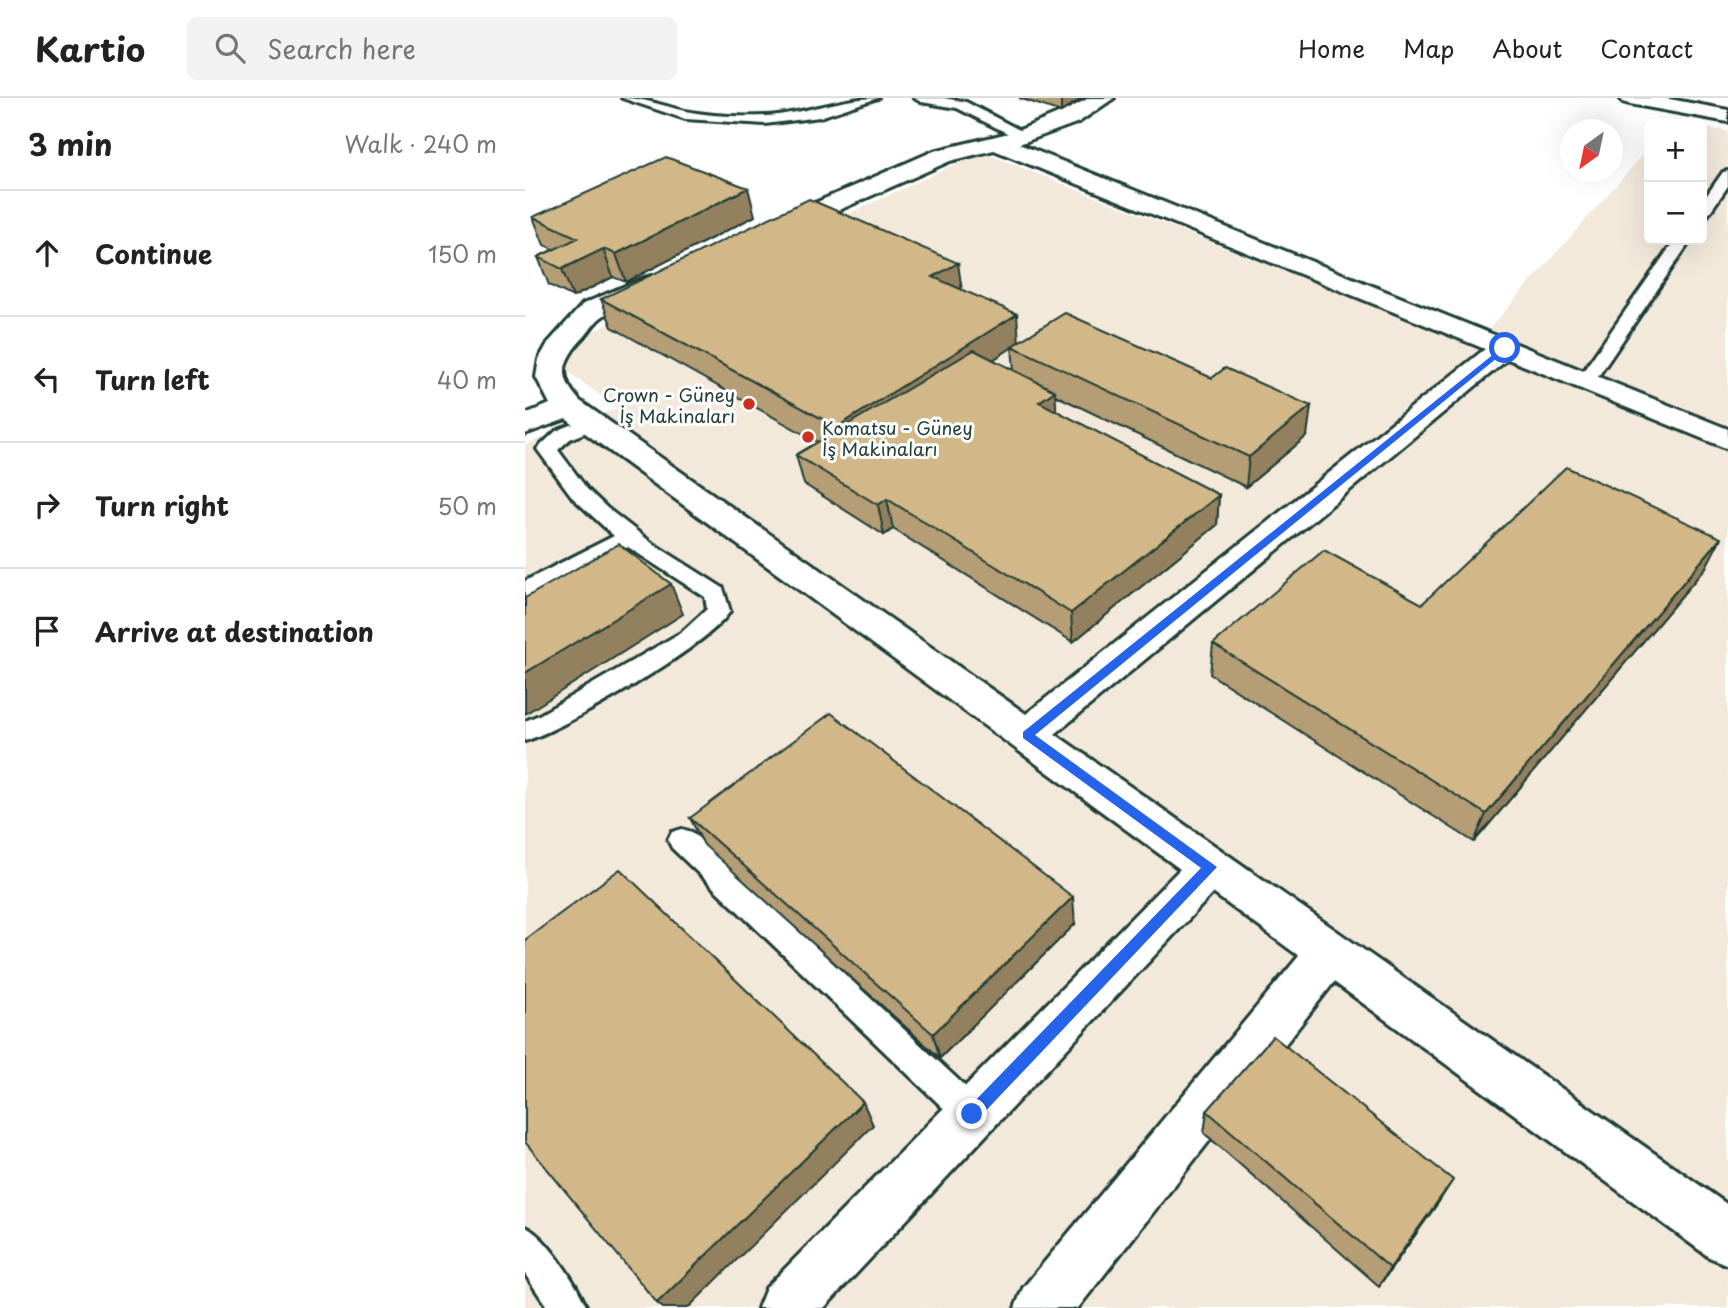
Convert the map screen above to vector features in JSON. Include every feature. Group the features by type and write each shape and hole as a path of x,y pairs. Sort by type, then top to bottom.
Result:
{"street":[{"path":"754,239 941,156 1011,140 1071,117 1104,98"},
{"path":"1629,98 1728,116"},
{"path":"1011,140 1728,440"},
{"path":"678,273 591,312 564,340 555,354 549,381 554,393 580,415 1728,1238"},
{"path":"1027,735 1505,348"},
{"path":"525,425 580,415"},
{"path":"786,1308 1210,867"},
{"path":"1042,1308 1330,953"}],"lane":[{"path":"629,98 685,116 765,120 820,113 871,98"},
{"path":"921,98 961,105 1011,140"},
{"path":"1707,206 1728,175"},
{"path":"1586,380 1680,245"},
{"path":"525,731 548,722 690,638 719,611 715,593 628,538 557,467 547,449 580,415"},
{"path":"525,591 628,538"},
{"path":"682,840 972,1114"},
{"path":"525,1244 569,1308"}],"shaded area":[{"path":"1707,128 1728,131 1728,1308 525,1308 525,445 617,408 544,354 982,152 1474,346 1619,182 1623,182 1623,177 1644,154 1644,245 1707,245"}],"building":[{"path":"666,157 748,188 616,254 603,249 562,269 538,257 578,238 533,217"},
{"path":"809,199 958,263 933,277 1017,314 837,427 601,299"},
{"path":"1065,313 1212,378 1225,368 1311,406 1249,457 1012,346"},
{"path":"974,350 1055,391 1039,402 1219,495 1071,613 887,499 878,505 796,455"},
{"path":"1566,467 1721,538 1486,814 1213,644 1324,550 1422,604"},
{"path":"619,544 671,584 525,673 525,598"},
{"path":"831,713 1073,897 933,1034 690,818"},
{"path":"620,869 863,1102 657,1303 525,1142 525,940"},
{"path":"1273,1036 1453,1180 1390,1268 1207,1111"}],"place":[{"name":"Crown - Güney İş Makinaları","path":"749,404"},
{"name":"Komatsu - Güney İş Makinaları","path":"808,437"}],"route":[{"path":"972,1114 1210,867 1027,735 1505,348"}]}
